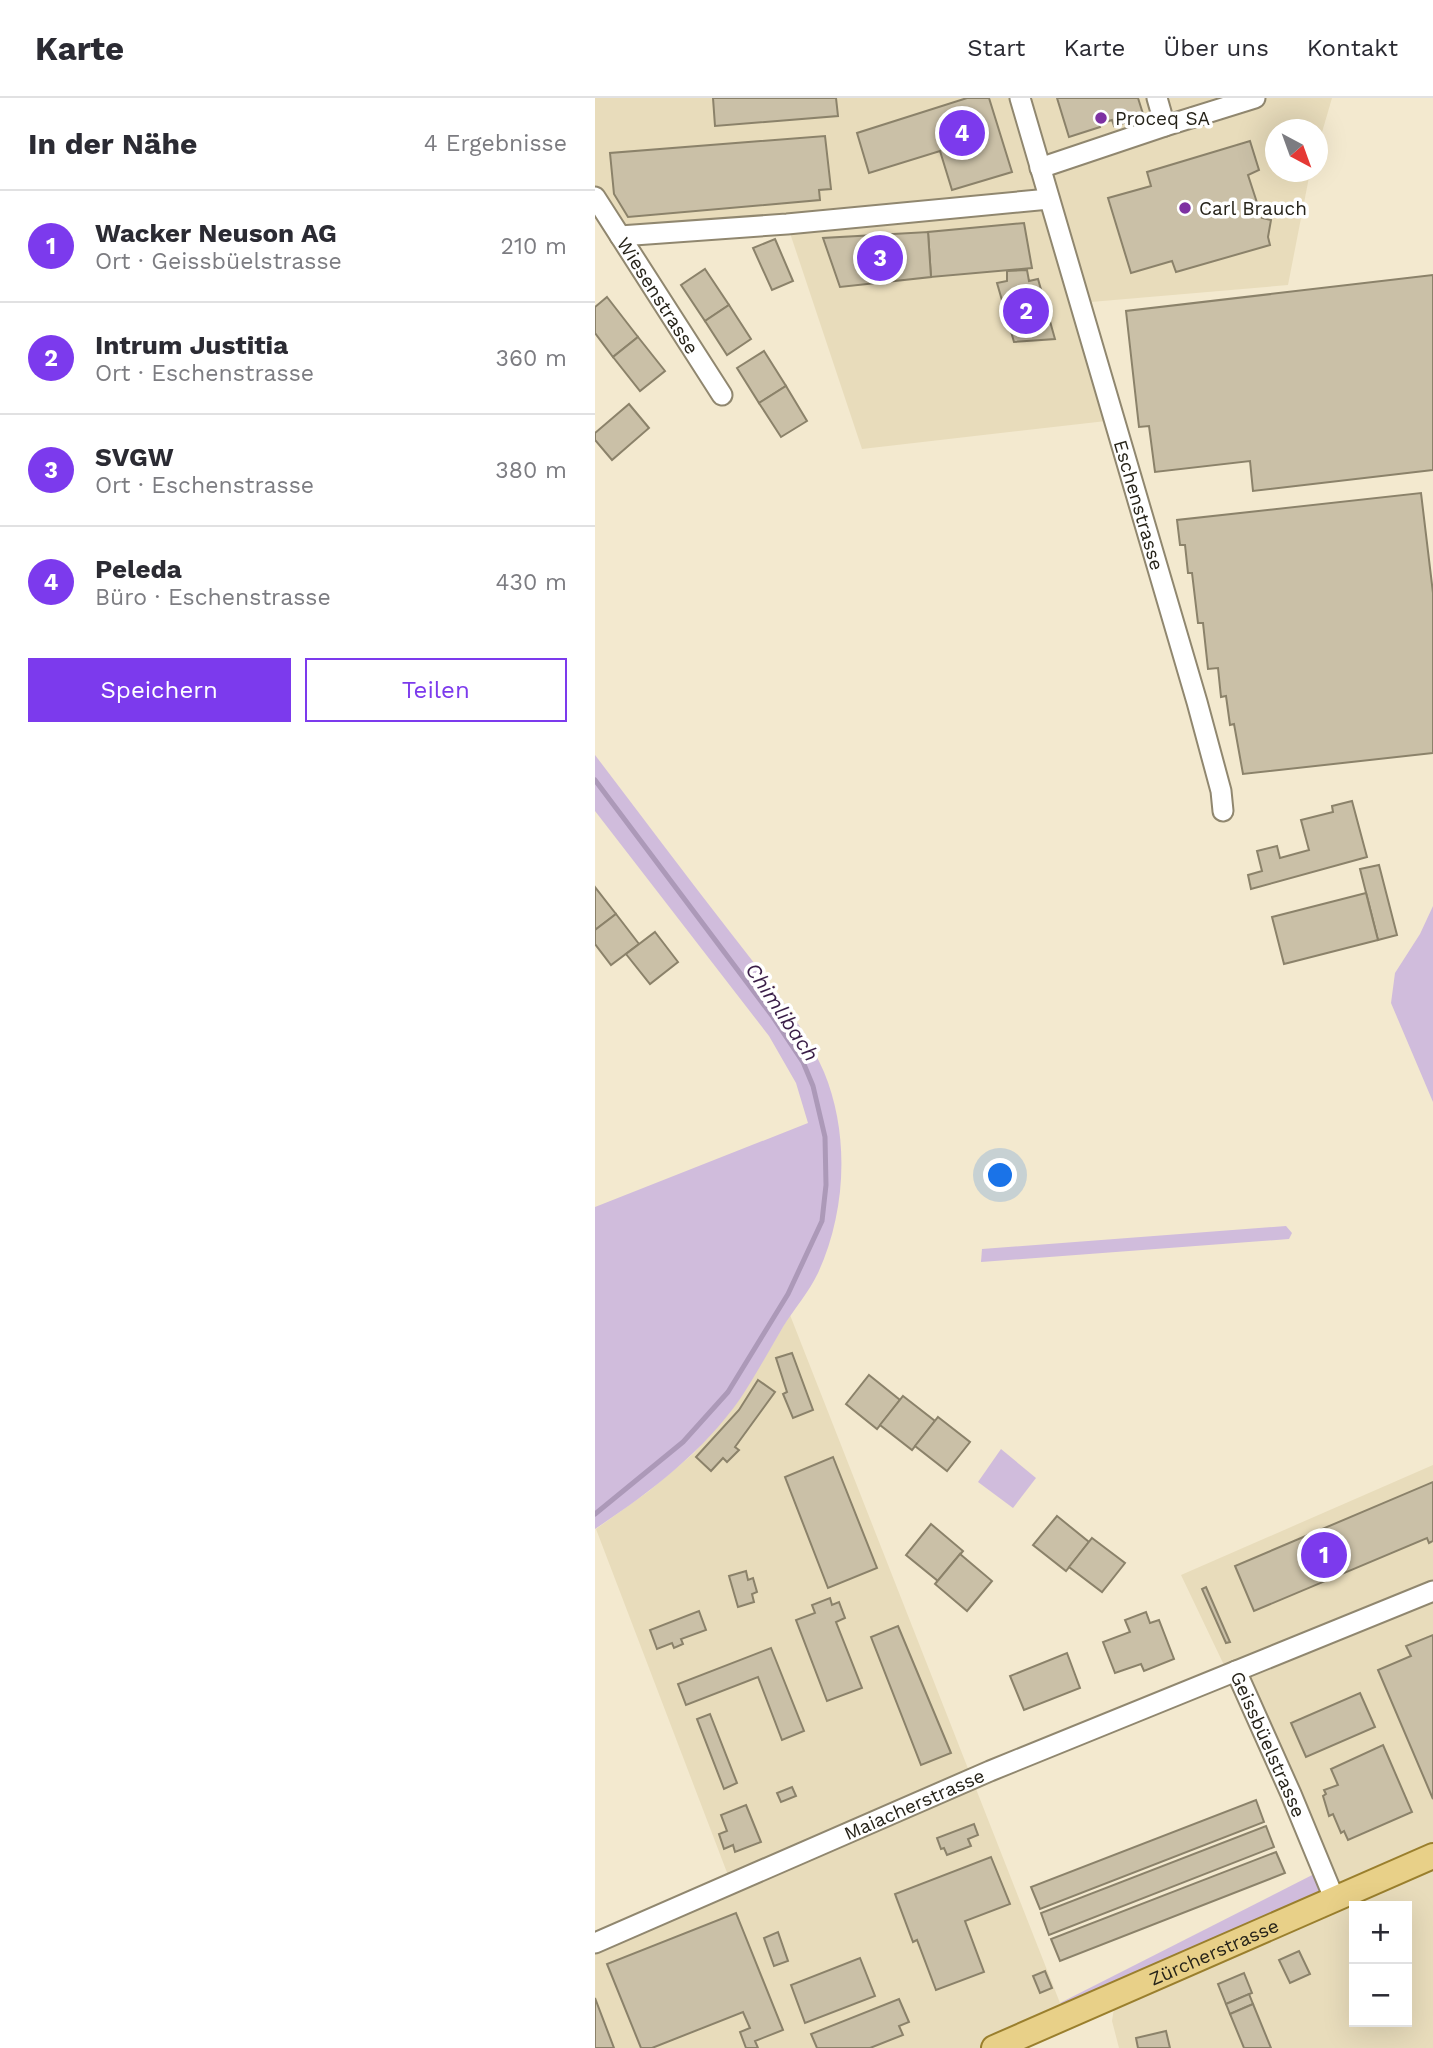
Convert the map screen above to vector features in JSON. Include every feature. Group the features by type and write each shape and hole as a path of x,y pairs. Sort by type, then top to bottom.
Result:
{"main road":[{"name":"Zürcherstrasse","path":"994,2048 1433,1856"}],"street":[{"name":"Eschenstrasse","path":"1020,98 1197,702 1221,791 1223,811"},
{"path":"1157,98 1165,126"},
{"path":"1040,168 1255,98"},
{"name":"Wiesenstrasse","path":"595,197 722,395"},
{"path":"620,236 787,224 1049,199"},
{"name":"Geissbüelstrasse","path":"1334,1898 1296,1804 1236,1671 1433,1591"},
{"name":"Maiacherstrasse","path":"595,1942 990,1771 1236,1671"}],"shaded area":[{"path":"595,98 1332,98 1326,119 1265,119 1265,182 1308,182 1288,285 1079,303 1115,420 862,449 787,224 620,236 595,197"},
{"path":"595,755 769,982 805,1035 824,1072 832,1096 838,1121 841,1173 834,1225 818,1273 740,1399 692,1454 635,1501 595,1529 595,1207 808,1123 796,1083 769,1036 595,811"},
{"path":"1433,906 1433,1102 1391,1003 1395,973 1420,934"},
{"path":"1286,1226 1292,1233 1289,1239 981,1262 982,1249"},
{"path":"790,1315 1060,2003 1075,2013 994,2048 595,2048 595,1943 731,1883 596,1529 649,1491 694,1453 739,1400"},
{"path":"1001,1449 1036,1478 1013,1508 978,1482"},
{"path":"1433,1465 1433,2048 1119,2048 1112,2021 1116,1995 1334,1898 1236,1671 1223,1663 1181,1575"},
{"path":"1322,1870 1334,1898 1075,2013 1060,2003"}],"building":[{"path":"713,98 836,98 838,116 715,126"},
{"path":"967,98 989,98 1012,172 952,190 940,151 869,173 857,133"},
{"name":"Proceq SA","path":"1057,98 1138,98 1144,117 1114,126 1112,120 1069,137"},
{"path":"825,136 831,189 819,190 820,200 628,217 614,194 610,153"},
{"name":"Carl Brauch","path":"1250,141 1259,170 1248,175 1262,218 1271,220 1268,237 1270,245 1176,272 1172,261 1131,273 1108,198 1151,186 1147,172"},
{"path":"1024,223 1032,268 931,277 928,232"},
{"path":"928,232 931,277 840,287 823,238"},
{"path":"775,239 793,281 772,290 753,248"},
{"path":"705,269 729,305 705,321 681,285"},
{"path":"1027,270 1029,281 1038,279 1055,339 1014,342 997,283 1007,281 1007,271"},
{"path":"1433,275 1433,470 1253,491 1250,461 1155,472 1149,426 1139,427 1126,311"},
{"path":"607,297 638,337 613,357 595,333 595,307"},
{"path":"729,305 751,339 727,355 705,321"},
{"path":"638,337 665,371 640,391 613,357"},
{"path":"764,351 786,386 759,403 737,368"},
{"path":"786,386 807,421 781,437 759,403"},
{"path":"629,404 649,428 612,460 595,440 595,433"},
{"path":"1421,493 1433,593 1433,753 1243,774 1234,724 1230,725 1226,696 1221,697 1218,668 1208,669 1203,623 1198,623 1192,573 1188,573 1185,545 1180,545 1177,520"},
{"path":"1352,801 1367,857 1251,889 1248,875 1262,871 1257,851 1277,846 1280,858 1309,850 1301,820 1333,812 1332,806"},
{"path":"1379,865 1397,935 1378,940 1360,869"},
{"path":"595,887 616,914 595,930"},
{"path":"1366,893 1378,940 1284,964 1272,917"},
{"path":"616,914 639,944 611,965 595,944 595,930"},
{"path":"655,932 678,962 650,984 626,954"},
{"path":"792,1353 813,1410 793,1418 783,1394 787,1392 776,1358"},
{"path":"869,1375 900,1400 877,1429 846,1404"},
{"path":"758,1380 775,1392 735,1447 739,1450 727,1462 723,1458 711,1471 696,1457 739,1410"},
{"path":"903,1396 935,1421 912,1450 880,1425"},
{"path":"938,1417 970,1442 947,1471 915,1446"},
{"path":"833,1457 877,1568 828,1588 785,1477"},
{"path":"1433,1482 1433,1541 1429,1543 1427,1538 1254,1611 1235,1566"},
{"path":"1057,1516 1089,1542 1066,1571 1033,1545"},
{"path":"931,1524 963,1551 938,1581 906,1555"},
{"path":"1092,1538 1125,1563 1102,1592 1069,1567"},
{"path":"960,1554 992,1581 967,1611 935,1584"},
{"path":"746,1571 748,1580 753,1578 757,1592 752,1594 754,1602 738,1607 729,1576"},
{"path":"1206,1587 1230,1642 1226,1643 1202,1589"},
{"path":"830,1598 832,1605 839,1602 845,1618 836,1622 862,1688 827,1701 796,1620 815,1613 812,1605"},
{"path":"699,1611 706,1630 681,1639 683,1644 674,1648 672,1643 657,1649 650,1630"},
{"path":"1146,1612 1150,1623 1159,1620 1174,1659 1144,1671 1141,1664 1115,1673 1103,1642 1130,1632 1125,1620"},
{"path":"898,1626 951,1753 921,1765 871,1637"},
{"path":"1433,1635 1433,1799 1378,1670 1411,1656 1406,1646"},
{"path":"771,1648 804,1731 782,1740 758,1677 686,1705 678,1684"},
{"path":"1067,1653 1080,1688 1024,1710 1010,1676"},
{"path":"1360,1693 1375,1727 1306,1757 1291,1723"},
{"path":"710,1714 737,1783 724,1789 697,1719"},
{"path":"1383,1745 1412,1812 1348,1840 1344,1831 1341,1833 1333,1814 1329,1816 1323,1796 1326,1794 1324,1790 1338,1785 1331,1769"},
{"path":"792,1787 796,1796 781,1802 777,1793"},
{"path":"1256,1800 1264,1822 1040,1909 1031,1887"},
{"path":"746,1805 761,1842 735,1852 733,1845 724,1849 719,1834 727,1831 721,1815"},
{"path":"974,1824 978,1835 968,1839 971,1846 947,1855 944,1848 941,1849 937,1838"},
{"path":"1266,1826 1274,1847 1049,1935 1041,1913"},
{"path":"1276,1852 1285,1873 1060,1961 1051,1939"},
{"path":"991,1857 1010,1904 965,1921 984,1972 936,1990 917,1940 913,1942 895,1894"},
{"path":"736,1913 783,2030 755,2041 758,2048 746,2048 740,2032 750,2028 743,2012 652,2048 641,2048 607,1964"},
{"path":"778,1932 788,1961 774,1966 764,1938"},
{"path":"1299,1951 1310,1974 1290,1983 1279,1960"},
{"path":"860,1958 875,1996 805,2023 791,1985"},
{"path":"1045,1971 1052,1988 1040,1993 1033,1976"},
{"path":"1244,1973 1252,1993 1226,2004 1218,1984"},
{"path":"1249,1994 1253,2004 1230,2014 1226,2004"},
{"path":"595,1998 614,2048 595,2048"},
{"path":"899,1999 909,2022 899,2026 903,2035 870,2048 817,2048 811,2034"},
{"path":"1253,2004 1271,2048 1244,2048 1230,2014"},
{"path":"1166,2031 1170,2048 1138,2048 1136,2038"}],"waterway":[{"name":"Chimlibach","path":"595,780 773,1017 803,1062 813,1086 825,1137 826,1185 822,1221 788,1294 728,1392 683,1442 595,1514"}],"place":[{"name":"Proceq SA","path":"1101,118"},
{"name":"Peleda","path":"962,133"},
{"name":"Carl Brauch","path":"1185,208"},
{"name":"SVGW","path":"880,258"},
{"name":"Intrum Justitia","path":"1026,311"},
{"name":"Wacker Neuson AG","path":"1324,1555"}]}
